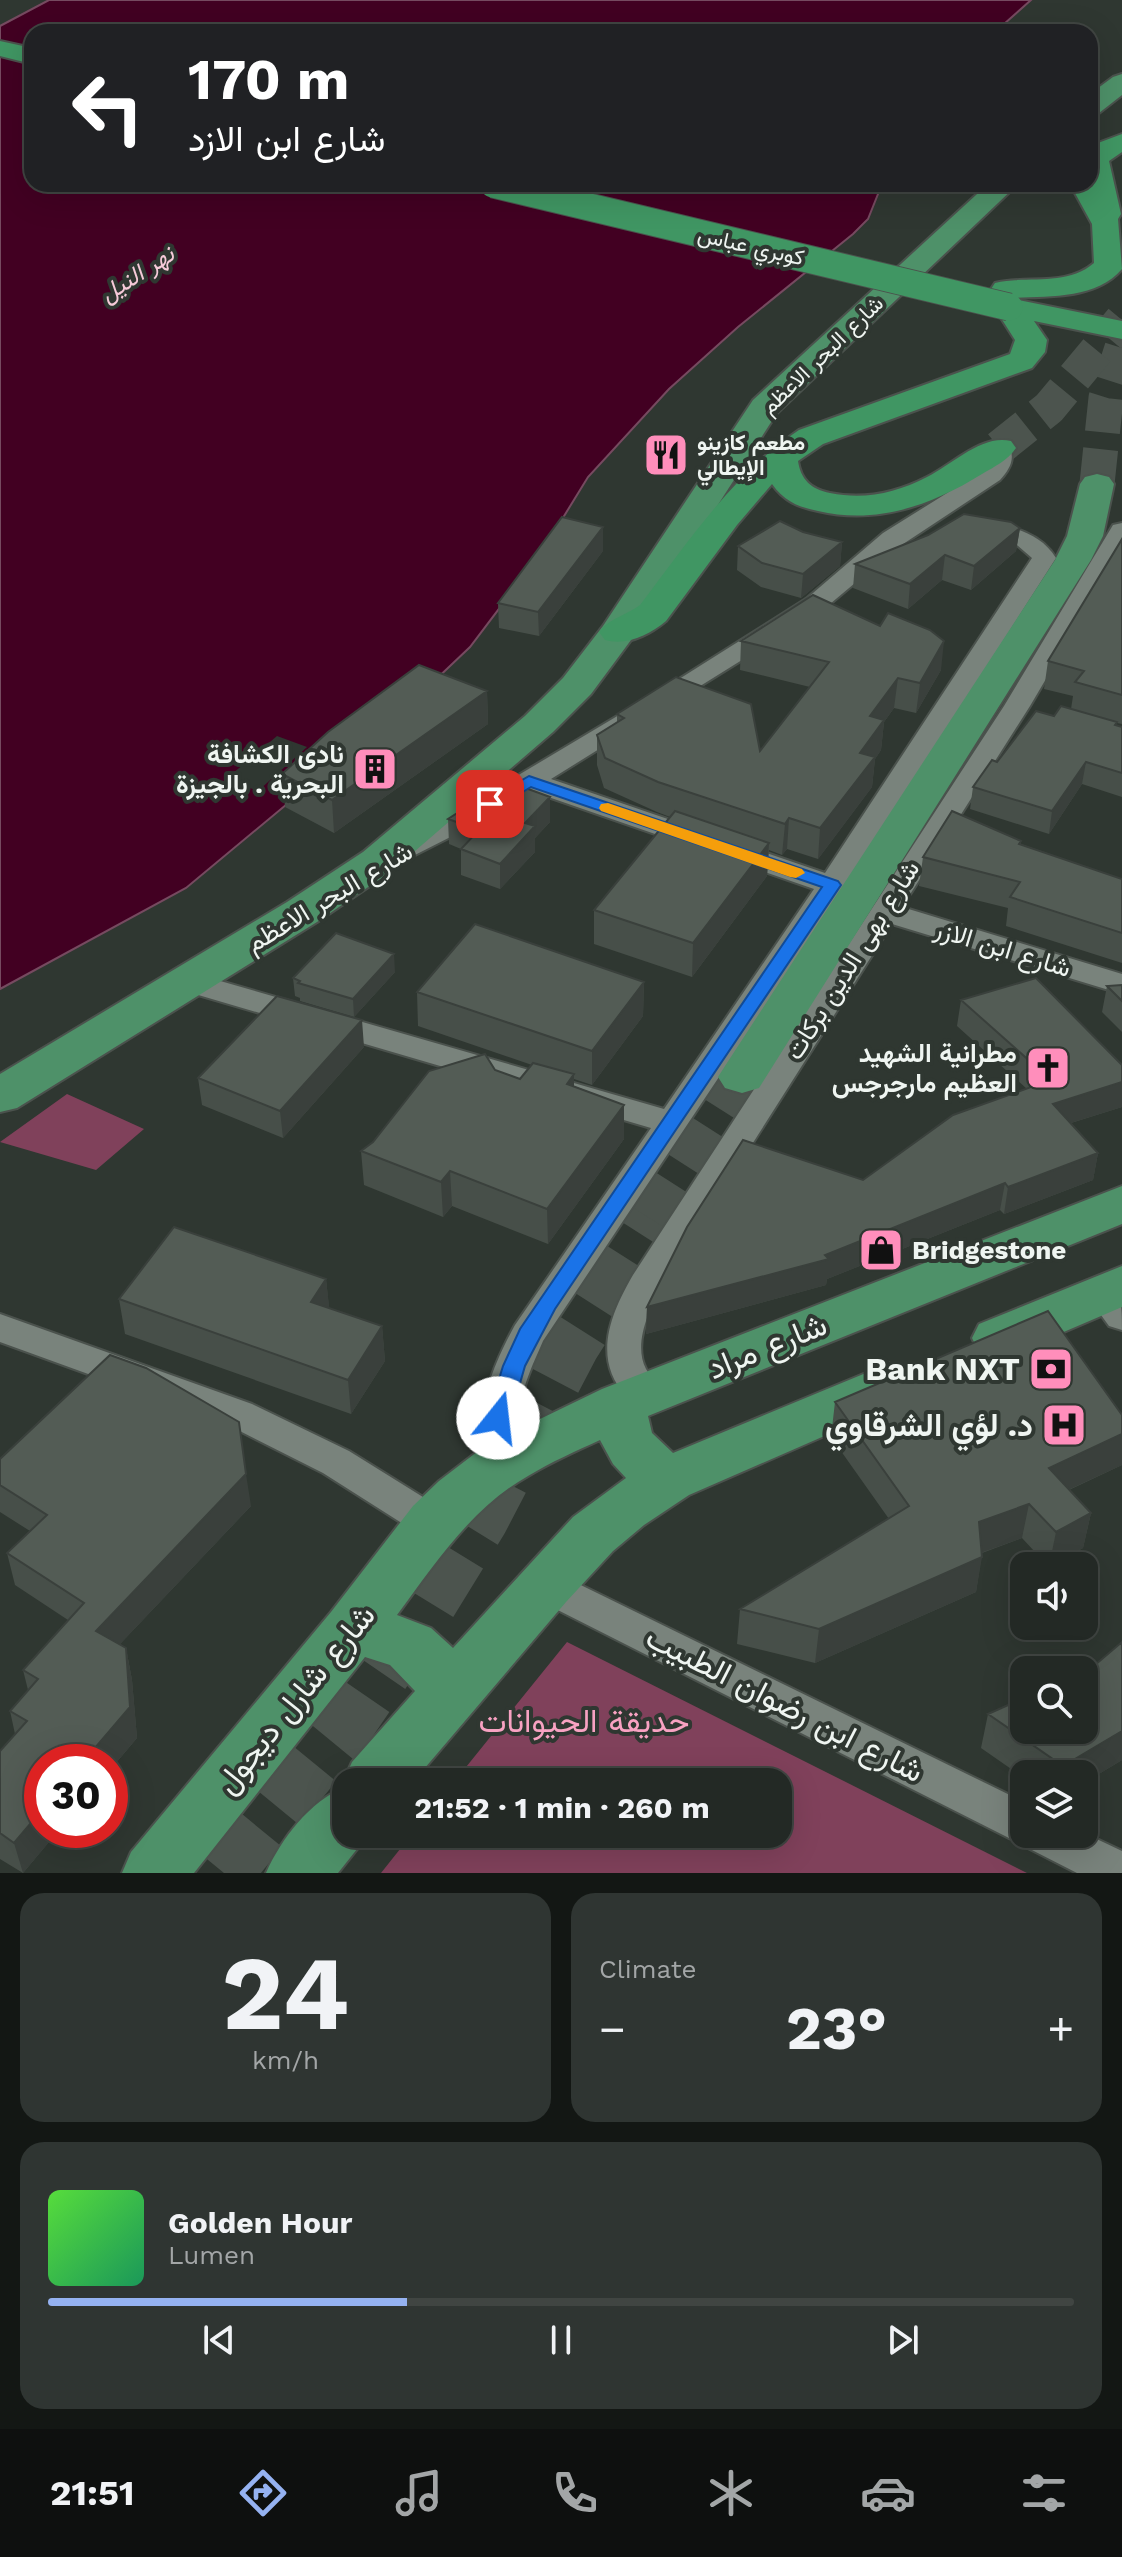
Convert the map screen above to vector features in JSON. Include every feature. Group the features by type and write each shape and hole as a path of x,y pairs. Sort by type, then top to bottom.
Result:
{"highway":[{"path":"0,48 24,54"},
{"path":"0,63 24,69"},
{"path":"1098,127 1122,108"},
{"path":"1098,154 1122,142"},
{"path":"1007,298 1068,285 1101,274 1109,266 1105,200 1098,173"},
{"name":"كوبري عباس","path":"529,192 1007,298"},
{"name":"كوبري عباس","path":"589,192 1007,298"},
{"path":"1088,192 1106,224"},
{"path":"1007,298 1122,330"},
{"path":"618,632 642,622 653,613 736,500 781,457 811,437 1021,361 1029,352 1031,340 1007,298"},
{"path":"781,457 783,475 793,490 838,507 868,507 902,501 932,489 999,448"}],"main road":[{"path":"1098,101 1122,82"},
{"name":"شارع البحر الاعظم","path":"0,1096 189,982 378,861 539,724 577,686 618,632 765,407 995,192"},
{"name":"شارع بهى الدين بركات","path":"742,1077 912,839 1073,560 1085,536 1097,484"},
{"name":"شارع مراد","path":"433,1523 459,1497 506,1461 634,1399 1122,1204"},
{"path":"386,1768 448,1693 593,1534 669,1479 944,1361 1116,1298"},
{"path":"634,1399 620,1421 625,1439 650,1468 669,1479"},
{"name":"شارع شارل ديجول","path":"154,1873 352,1630 433,1523"},
{"path":"352,1630 384,1634 413,1647 435,1667 448,1693"},
{"path":"298,1873 332,1833"}],"street":[{"name":"شارع البحر الاعظم","path":"378,861 470,816 698,679 815,604 892,538 992,475 1000,466 999,448"},
{"path":"506,1461 498,1418 528,1335 832,885 1044,558 1039,549 1026,540 963,527 947,531 903,556 848,577"},
{"name":"شارع بهى الدين بركات","path":"634,1399 635,1384 624,1366 622,1349 632,1309 645,1284 885,912 912,839 1017,706 1119,542"},
{"path":"1017,706 1047,715"},
{"path":"529,781 832,885"},
{"name":"شارع ابن الازر","path":"885,912 1122,984"},
{"path":"189,982 432,1068 670,1122"},
{"path":"0,1328 239,1414 336,1462 433,1523"},
{"name":"شارع ابن رضوان الطبيب","path":"546,1585 1010,1817"},
{"path":"1071,1848 1121,1873"}],"green space":[{"path":"67,1094 144,1129 96,1170 0,1142"},
{"name":"حديقة الحيوانات","path":"567,1642 1027,1873 381,1873 401,1848 792,1848 792,1768 465,1768"}],"water":[{"name":"نهر النيل","path":"49,0 1031,0 1004,24 24,24 24,192 879,192 868,219 853,234 738,327 669,389 588,477 542,552 470,647 429,686 186,888 0,989 0,26"}],"pier":[{"name":"نادى الكشافة البحرية . بالجيزة","path":"277,736 307,747 258,791 226,779"}],"building":[{"path":"964,514 1011,522 1020,528 974,566 945,555 910,584 855,564 928,535"},
{"path":"562,517 603,527 538,612 498,603"},
{"path":"780,521 803,532 842,542 803,574 762,563 738,546"},
{"path":"1122,539 1122,695 1075,682 1084,671 1048,661"},
{"path":"813,595 880,626 888,613 930,630 944,641 920,683 898,678 870,716 884,720 860,753 875,757 820,828 789,818 785,824 658,782 605,758 597,735 624,718 617,714 676,677 751,704 760,751 829,662 741,641"},
{"path":"419,665 487,691 332,800 282,774 328,732"},
{"path":"1061,706 1117,722 1115,725 1122,727 1122,773 1086,762 1052,811 973,787 992,760 997,762 1036,711 1054,716"},
{"path":"509,782 550,797 525,823 535,826 500,864 461,849 479,830 448,819 476,801 486,805"},
{"path":"675,811 769,843 693,943 594,910"},
{"path":"952,811 1021,841 1019,844 1122,879 1122,933 1010,897 1020,882 923,857"},
{"path":"475,924 644,982 592,1051 417,992"},
{"path":"336,933 394,954 353,999 298,983 300,981 293,978"},
{"path":"1036,978 1122,1065 1122,1082 1053,1104 1098,1153 1008,1187 1005,1183 825,1255 829,1259 647,1307 687,1227 743,1140 863,1180 953,1115 1051,1080 961,1000"},
{"path":"1122,985 1122,1001 1107,986"},
{"path":"277,996 362,1020 280,1111 198,1078"},
{"path":"485,1054 495,1070 520,1079 533,1063 574,1074 567,1084 624,1105 547,1209 450,1171 441,1182 361,1151 373,1142 429,1071"},
{"path":"174,1227 326,1279 311,1302 382,1326 348,1380 119,1299"},
{"path":"1048,1311 1122,1415 1122,1434 1049,1468 1091,1513 1056,1532 1029,1504 979,1522 982,1557 819,1629 740,1609 909,1506 835,1402"},
{"path":"110,1355 146,1368 239,1422 246,1474 96,1631 126,1648 130,1707 98,1744 24,1744 24,1831 14,1843 0,1833 0,1751 27,1721 10,1711 38,1679 23,1670 84,1603 7,1553 47,1515 0,1485 0,1459"},
{"path":"1122,1642 1122,1731 1073,1760 1054,1760 1031,1744 1098,1744 1098,1662"},
{"path":"1010,1704 1010,1729 988,1714"}],"tunnel":[{"path":"999,448 1049,408 1122,320"},
{"path":"1097,484 1106,398 1122,348"},
{"path":"650,1221 742,1077"},
{"path":"224,1873 348,1722 418,1620 480,1519 571,1345 651,1219"}],"slow traffic":[{"path":"608,808 796,873"}],"place":[{"name":"مطعم كازينو الإيطالي","path":"666,455"},
{"name":"نادى الكشافة البحرية . بالجيزة","path":"375,769"},
{"name":"مطرانية الشهيد العظيم مارجرجس","path":"1048,1068"},
{"name":"Bridgestone","path":"881,1250"},
{"name":"Bank NXT","path":"1051,1369"},
{"name":"د. لؤي الشرقاوي","path":"1064,1425"}],"route":[{"path":"490,804 529,781 832,885 547,1303 514,1366 498,1418"}]}
